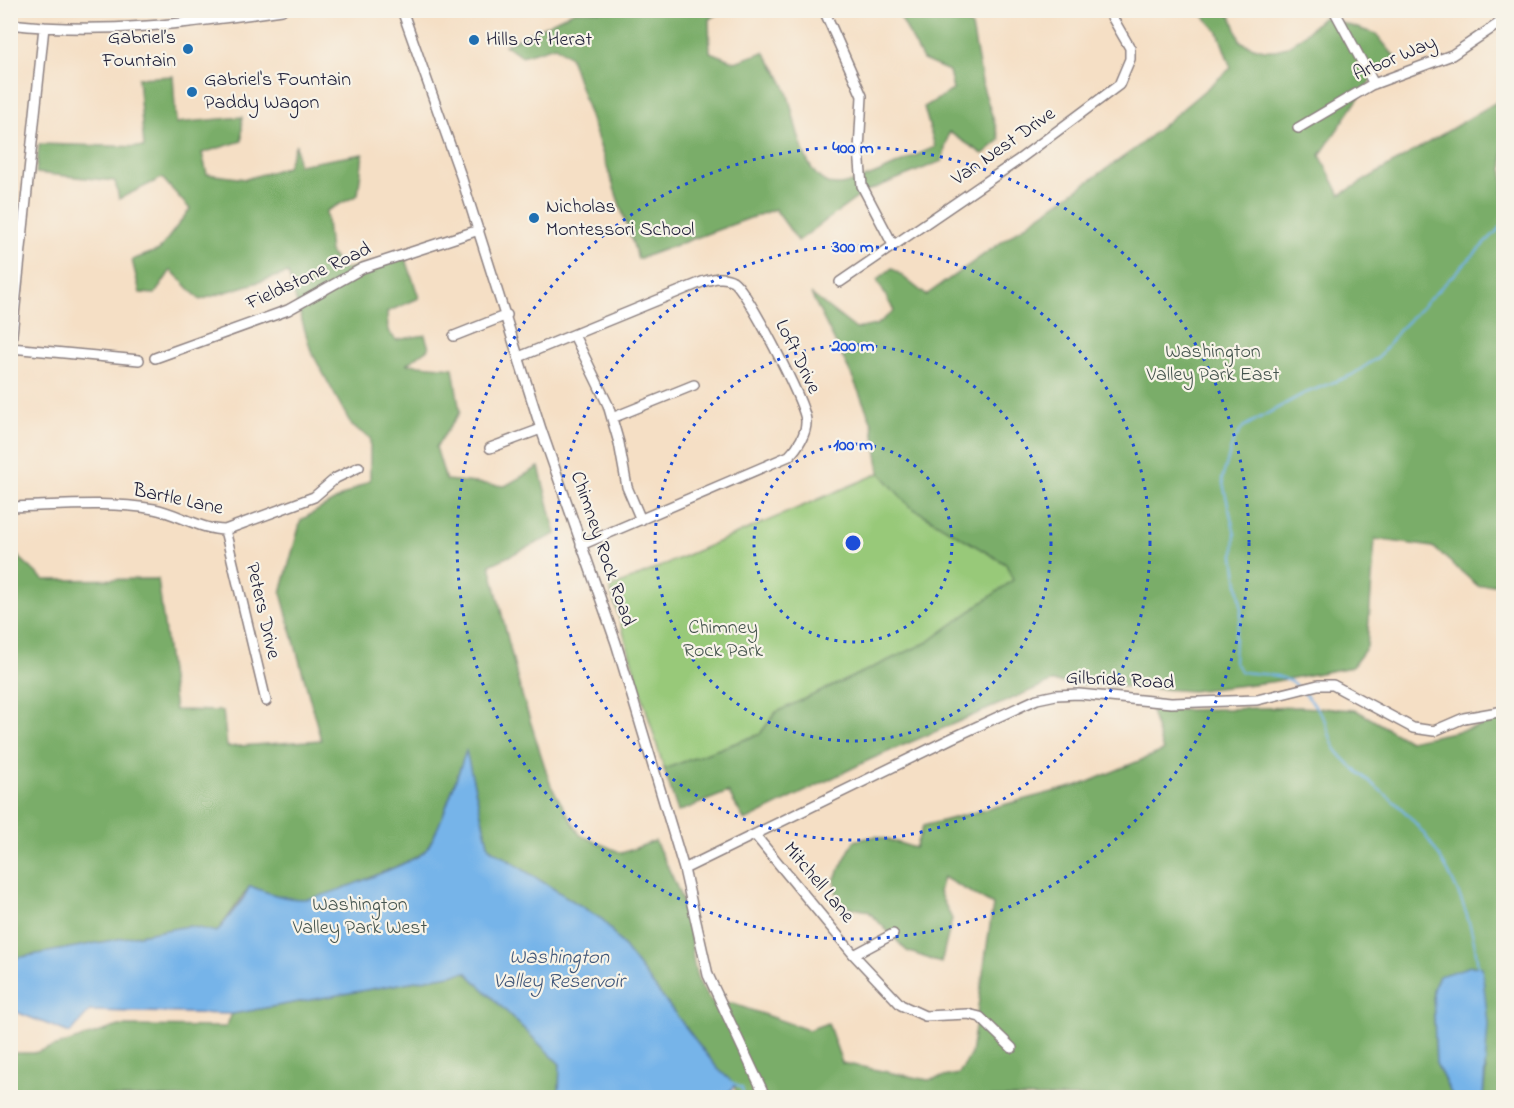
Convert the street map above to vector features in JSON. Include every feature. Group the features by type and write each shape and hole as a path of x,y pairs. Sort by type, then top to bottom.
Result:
{"street":[{"path":"10,24 44,27 140,28 282,10"},
{"name":"Chimney Rock Road","path":"402,10 479,230 542,429 616,643 684,868 714,993 741,1043 766,1098"},
{"path":"824,10 862,96 858,150 862,186 893,245"},
{"name":"Van Nest Drive","path":"840,282 1026,154 1119,85 1130,59 1130,48 1108,10"},
{"path":"1334,10 1374,84"},
{"name":"Arbor Way","path":"1298,128 1374,84 1452,55 1503,20"},
{"path":"10,354 44,27"},
{"name":"Fieldstone Road","path":"155,358 288,310 363,268 479,230"},
{"name":"Loft Drive","path":"519,357 702,282 722,278 732,280 750,303 800,401 806,420 804,434 789,456 582,545"},
{"path":"454,336 507,315"},
{"path":"574,335 612,418 627,487 640,520"},
{"path":"11,348 140,360"},
{"path":"612,418 694,385"},
{"path":"490,448 542,429"},
{"name":"Bartle Lane","path":"10,507 80,504 152,509 225,530 315,496 336,478 358,467"},
{"name":"Peters Drive","path":"225,530 266,701"},
{"name":"Gilbride Road","path":"684,868 1037,699 1056,695 1079,694 1171,703 1257,700 1311,686 1333,685 1413,729 1434,731 1464,718 1503,711"},
{"name":"Mitchell Lane","path":"755,835 854,955 901,1005 925,1016 968,1014 980,1017 1012,1048"},
{"path":"854,955 893,934"}],"green space":[{"path":"575,11 723,11 709,19 710,52 735,62 764,52 785,87 798,135 811,167 819,178 831,184 845,184 868,177 935,147 924,107 953,90 949,71 923,60 897,11 949,11 972,27 983,87 1000,140 983,154 949,132 942,161 865,192 798,241 775,209 638,259 570,57 555,46 522,56 505,45"},
{"name":"Washington Valley Park East","path":"1199,11 1225,11 1232,18 1240,41 1265,50 1276,50 1295,42 1323,17 1376,34 1395,57 1375,74 1320,155 1340,195 1503,98 1503,583 1478,586 1433,547 1375,539 1367,647 1352,667 1271,682 1192,691 1051,682 869,760 745,821 728,792 678,812 664,769 760,734 776,712 928,642 1013,580 1006,564 909,506 880,473 872,423 852,376 811,294 856,329 876,325 894,311 877,280 892,268 926,295 1136,148 1231,68 1218,32"},
{"path":"173,76 176,123 242,117 242,141 202,153 207,174 246,179 287,167 296,144 298,165 363,154 358,195 326,211 330,252 342,270 405,256 419,298 387,312 388,331 396,340 425,335 429,348 407,364 453,368 460,412 436,447 446,480 505,486 539,467 556,534 490,565 520,689 551,786 580,835 622,853 655,841 683,904 689,927 695,971 705,992 714,1004 731,1003 808,1030 828,1023 842,1063 928,1080 959,1074 971,1054 993,905 943,877 939,892 952,919 941,963 907,951 868,911 839,905 834,880 854,841 876,836 915,848 923,826 1083,784 1163,751 1151,711 1300,707 1356,710 1409,741 1478,727 1503,718 1503,1097 1483,1097 1486,1070 1433,989 1436,1063 1453,1097 736,1097 735,1085 717,1068 603,920 489,848 466,753 443,815 426,850 391,869 353,885 305,900 280,897 250,886 217,932 188,926 11,959 10,549 44,580 158,579 175,710 223,711 227,747 321,740 281,593 301,520 370,480 370,438 352,426 311,351 288,273 200,300 171,270 155,294 140,293 132,260 159,250 190,209 162,178 119,199 115,181 36,173 39,144 144,147 138,78"},
{"name":"Chimney Rock Park","path":"880,473 909,506 1006,564 1013,580 928,642 776,712 760,734 664,769 610,588"},
{"path":"466,972 560,1064 559,1097 11,1097 10,1053 34,1053 119,1026 226,1027 232,1014"}],"water":[{"name":"Washington Valley Reservoir","path":"466,751 489,848 603,920 717,1068 735,1085 725,1097 559,1097 560,1064 466,972 232,1014 90,1011 70,1033 11,1010 11,959 188,926 217,932 243,899 250,886 289,898 312,898 369,878 415,858 423,853 434,836"},
{"path":"1471,966 1482,967 1488,1024 1483,1097 1453,1097 1436,1063 1433,989 1439,976"}],"waterway":[{"path":"1299,688 1280,677 1242,672 1234,662 1235,635 1241,618 1241,605 1234,556 1235,534 1222,479 1233,442 1243,427 1303,394 1352,375 1380,356 1398,331 1504,224"},
{"path":"1303,692 1323,717 1337,751 1415,822 1442,860 1470,924 1478,969"},
{"path":"728,1080 742,1088 744,1098"}],"place":[{"name":"Hills of Herat","path":"474,40"},
{"name":"Gabriel’s Fountain","path":"188,49"},
{"name":"Gabriel's Fountain Paddy Wagon","path":"192,92"},
{"name":"Nicholas Montessori School","path":"534,218"}],"park label":[{"name":"Washington Valley Park West","path":"360,916"}]}
